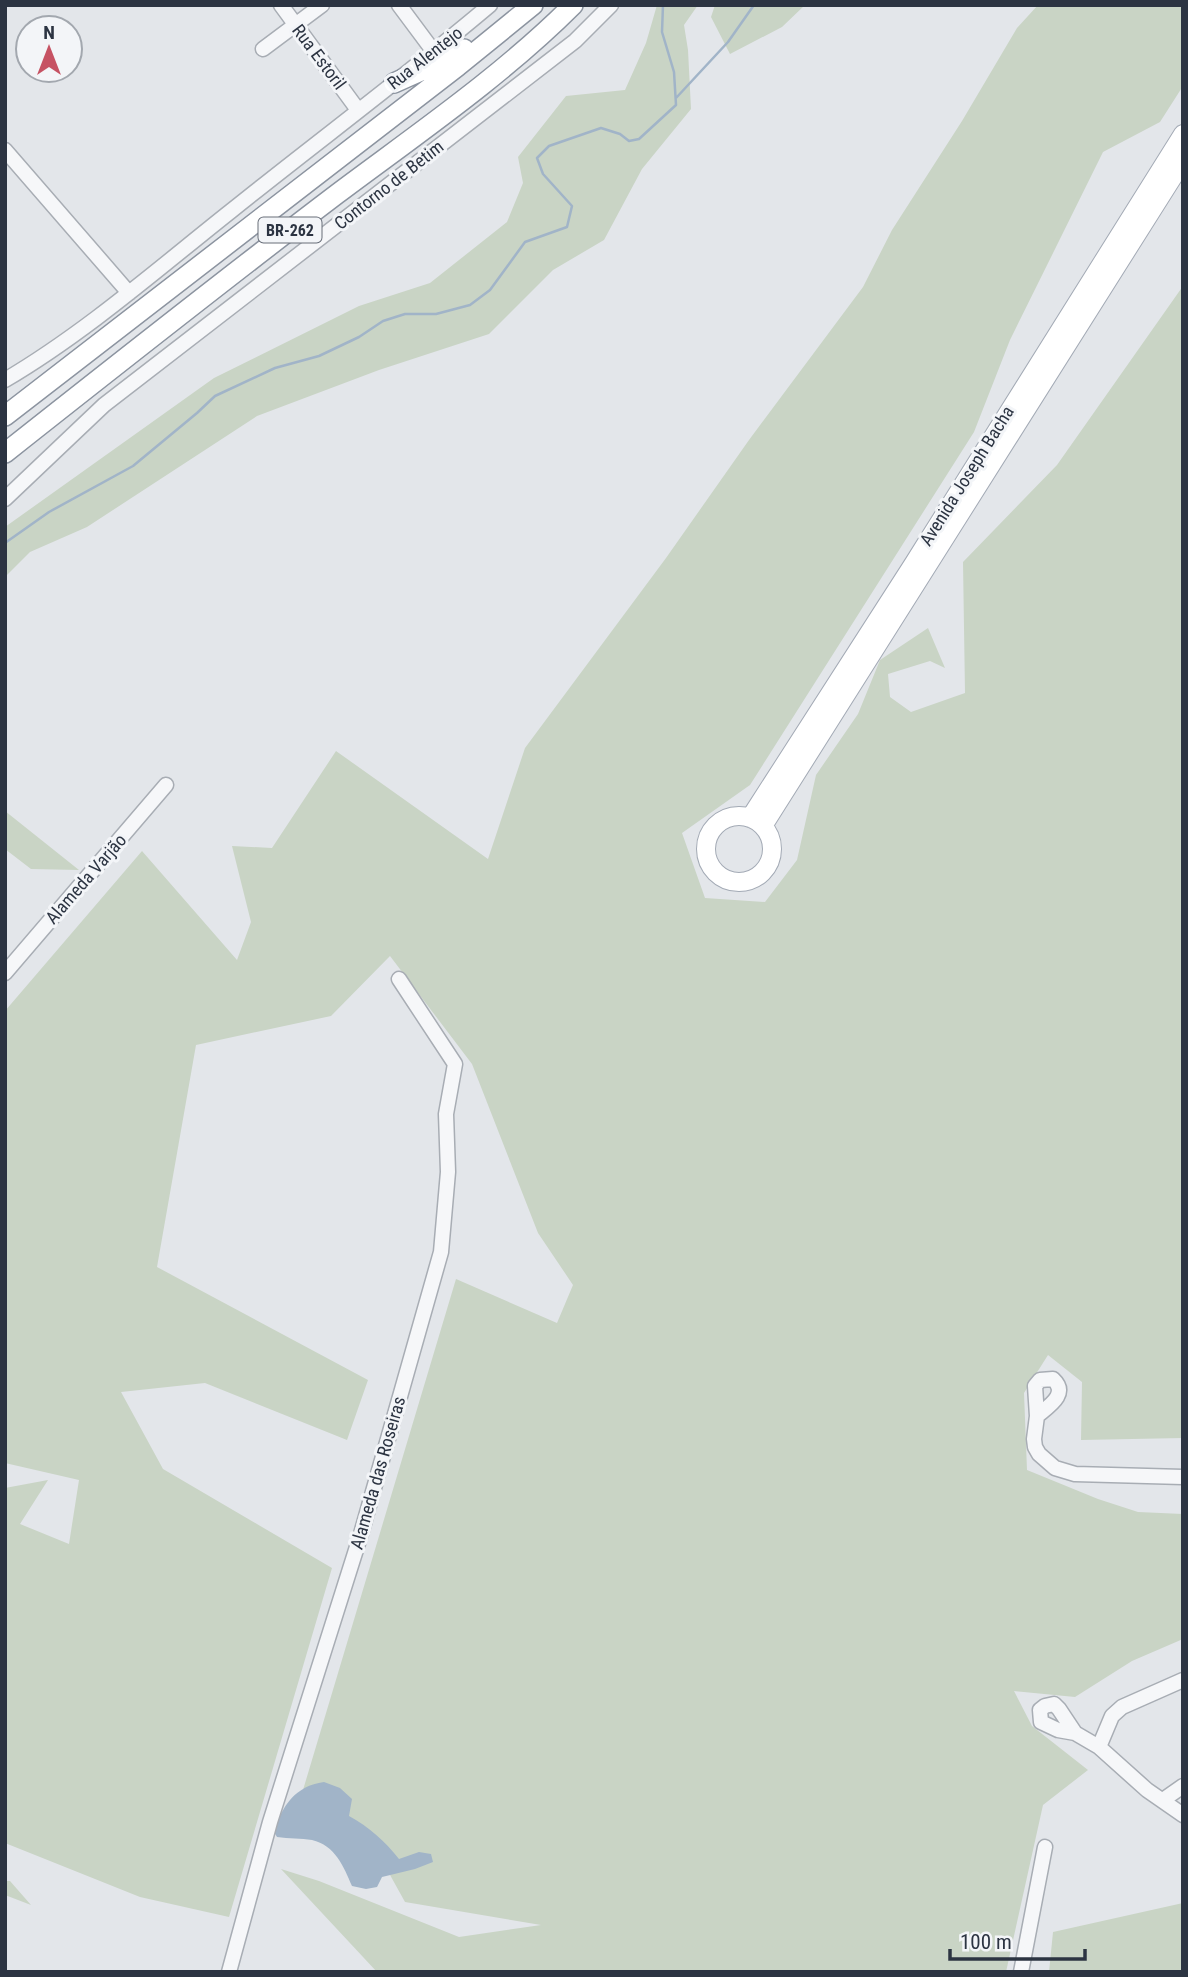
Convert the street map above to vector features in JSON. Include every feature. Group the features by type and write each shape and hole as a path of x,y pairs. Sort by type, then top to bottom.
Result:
{"highway":[{"path":"394,83 459,53 520,5"},
{"name":"BR-262","path":"5,416 533,5"},
{"name":"Contorno de Betim","path":"5,453 239,268 542,37 573,5"}],"main road":[{"name":"Avenida Joseph Bacha","path":"1183,134 906,574 757,822 1183,161"}],"street":[{"name":"Rua Estoril","path":"281,5 358,110"},
{"path":"263,49 322,5"},
{"path":"399,5 434,52"},
{"name":"Rua Alentejo","path":"5,380 31,365 129,293 490,5"},
{"name":"Contorno de Betim","path":"5,499 104,405 564,49 611,5"},
{"path":"5,150 129,293"},
{"name":"Alameda Varjão","path":"5,972 166,785"},
{"name":"Alameda das Roseiras","path":"229,1972 270,1822 361,1534 441,1252 449,1172 446,1114 455,1064 399,979"},
{"path":"1037,1416 1035,1447 1046,1462 1055,1468 1075,1474 1183,1477"},
{"path":"1098,1747 1112,1716 1122,1707 1183,1680"},
{"path":"1075,1733 1098,1747 1147,1790 1183,1815"},
{"path":"1163,1800 1183,1786"},
{"path":"1021,1972 1045,1847"}],"green space":[{"path":"657,5 698,5 684,25 691,109 642,169 604,240 553,270 489,334 379,370 257,416 87,527 30,552 5,577 5,527 214,378 359,306 430,283 507,222 523,183 518,157 566,96 625,90 646,43"},
{"path":"715,5 805,5 782,27 730,54 711,17"},
{"path":"1038,5 1183,5 1183,86 1160,122 1103,152 1010,340 974,432 750,785 682,833 705,898 765,902 797,860 816,775 858,714 880,660 928,628 945,668 930,661 888,674 890,697 911,712 965,693 963,562 1057,465 1183,286 1183,1438 1081,1440 1082,1382 1048,1355 1024,1393 1027,1470 1138,1512 1183,1514 1183,1639 1132,1661 1075,1697 1014,1691 1032,1726 1088,1770 1043,1805 1006,1972 377,1972 281,1869 319,1881 459,1937 541,1925 405,1902 374,1846 300,1800 456,1279 557,1323 573,1285 538,1233 472,1064 390,956 331,1016 196,1045 157,1267 368,1380 347,1440 205,1383 121,1392 163,1469 332,1568 229,1917 140,1897 5,1843 5,1488 48,1480 20,1524 69,1544 79,1480 5,1463 5,1011 142,851 237,960 251,922 232,846 272,848 336,751 488,859 525,748 863,287 892,230 962,121 1017,28"},
{"path":"5,811 79,870 31,869 5,849"},
{"path":"5,1881 10,1881 31,1905 5,1895"},
{"path":"1183,1903 1183,1972 1049,1972 1053,1932"}],"water":[{"path":"324,1782 340,1788 352,1799 349,1816 376,1835 399,1859 419,1852 431,1854 433,1862 382,1877 377,1887 366,1889 352,1886 342,1864 327,1847 312,1840 277,1837 274,1832 277,1823 291,1799 305,1788"}],"waterway":[{"path":"5,543 49,512 133,466 215,396 275,368 319,356 359,337 383,321 405,314 436,314 470,305 490,290 525,242 567,227 572,206 543,174 537,158 549,146 601,128 620,134 629,141 639,139 676,105 674,72 662,32 663,5"},
{"path":"676,98 728,42 754,5"}]}
